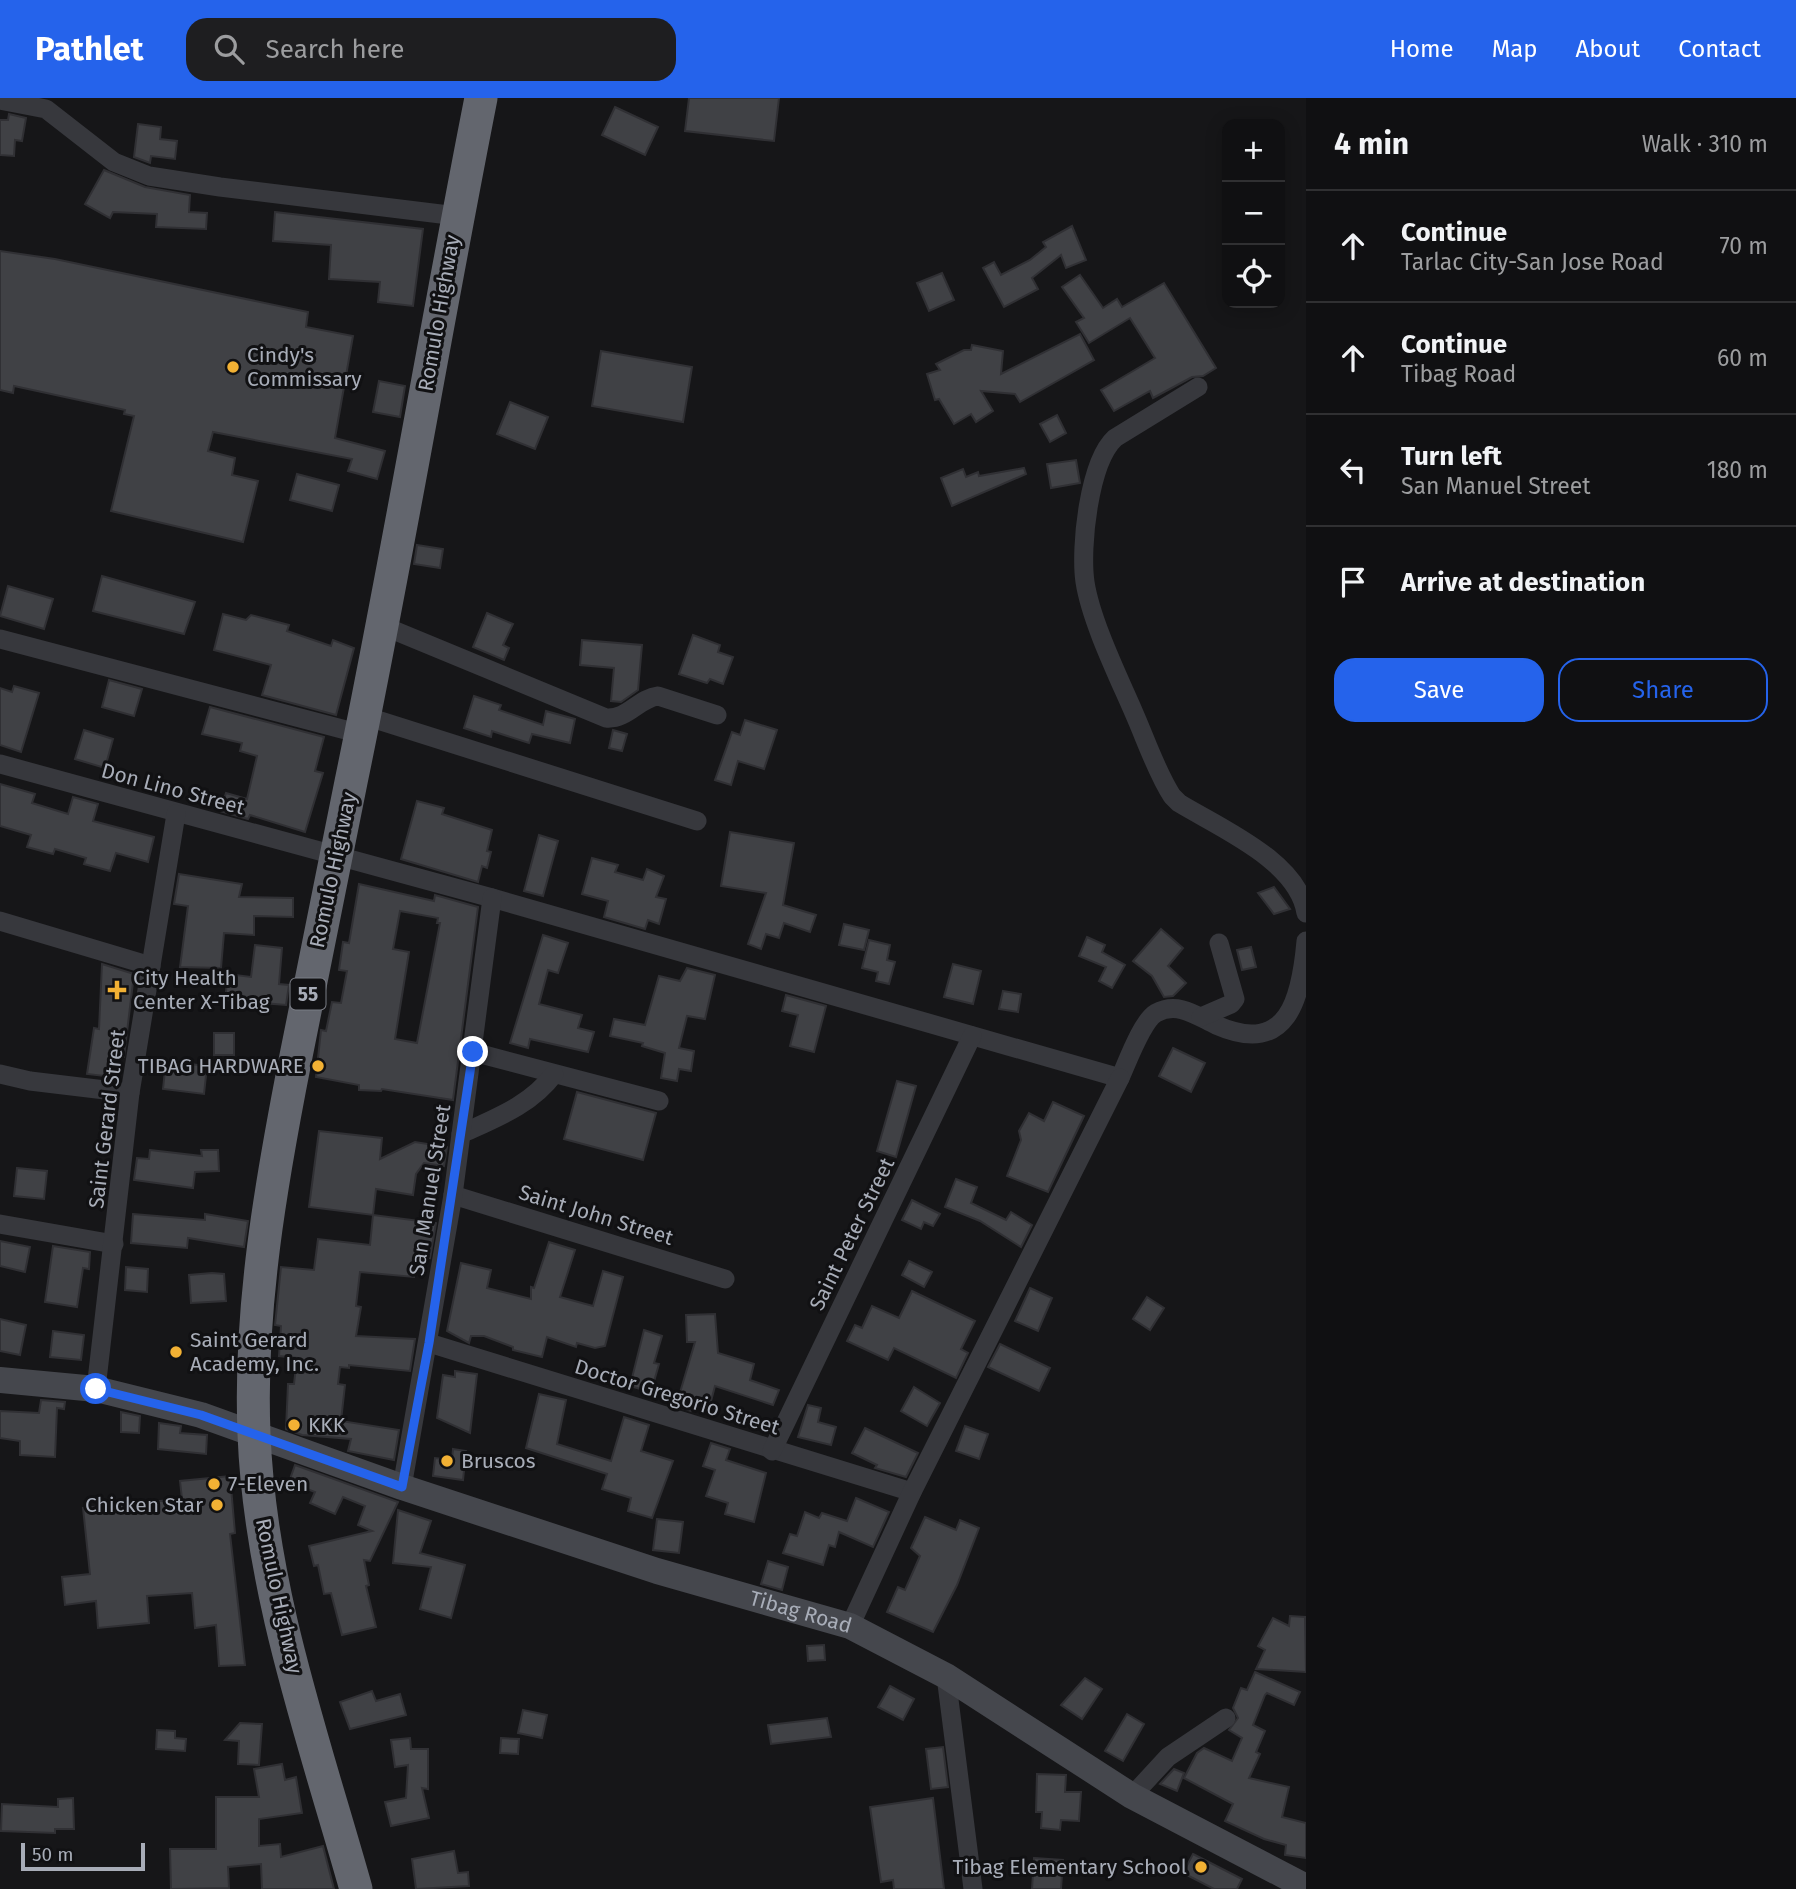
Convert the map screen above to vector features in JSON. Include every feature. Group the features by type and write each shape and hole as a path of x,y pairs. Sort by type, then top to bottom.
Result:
{"highway":[{"name":"Romulo Highway","path":"356,1889 281,1621 264,1532 254,1434 255,1359 265,1239 288,1099 363,725 481,98"}],"street":[{"path":"0,100 45,104 114,162 149,176 457,216"},
{"path":"1198,387 1115,438 1107,447 1093,480 1087,528 1086,586 1111,658 1172,796 1268,858 1294,884 1306,913"},
{"path":"381,625 606,718 620,716 649,698 658,696 717,715"},
{"path":"0,639 363,725 697,821"},
{"name":"Don Lino Street","path":"0,764 492,898 1120,1078"},
{"name":"Saint Gerard Street","path":"96,1389 130,1093 176,814"},
{"name":"San Manuel Street","path":"402,1487 453,1195 492,898"},
{"path":"0,921 151,966"},
{"path":"850,1626 912,1492 1147,1023 1156,1013 1173,1008 1201,1017 1225,1029 1264,1031 1283,1021 1296,1003 1306,941"},
{"path":"1201,1017 1231,1004 1235,999 1219,943"},
{"name":"Saint Peter Street","path":"772,1451 972,1037"},
{"path":"473,1052 659,1101"},
{"path":"0,1074 30,1081 130,1093"},
{"path":"461,1133 526,1103 537,1095 554,1074"},
{"name":"Saint John Street","path":"453,1195 725,1279"},
{"path":"0,1224 114,1244"},
{"name":"Doctor Gregorio Street","path":"429,1343 912,1492"},
{"name":"Tibag Road","path":"0,1380 96,1389 201,1415 402,1487 657,1571 850,1626 946,1676 1132,1796 1306,1887"},
{"path":"946,1676 973,1889"},
{"path":"1132,1796 1168,1757 1226,1718"}],"building":[{"path":"689,98 779,98 774,141 685,131"},
{"path":"615,107 658,127 645,155 602,135"},
{"path":"9,114 26,118 22,141 15,140 14,156 0,155 0,120 8,120"},
{"path":"138,124 161,127 160,139 177,141 175,159 151,156 150,163 134,157"},
{"path":"104,170 145,187 190,195 189,212 207,213 206,229 156,227 157,214 113,212 110,218 85,204"},
{"path":"275,212 423,229 413,306 378,302 380,282 329,279 331,245 273,241"},
{"path":"1072,226 1086,260 1066,268 1061,255 1032,278 1038,289 1004,307 983,268 994,262 1001,275 1030,260 1046,247 1043,242"},
{"path":"0,251 55,259 308,312 306,327 353,336 335,438 385,451 377,479 348,471 352,459 213,432 208,451 235,458 232,475 258,481 243,542 111,511 134,416 124,414 125,410 14,386 13,393 0,390"},
{"path":"942,273 954,300 929,311 917,283"},
{"path":"1080,275 1103,308 1117,299 1122,307 1164,283 1216,368 1203,376 1192,377 1153,398 1150,391 1114,411 1101,390 1155,358 1130,318 1089,343 1076,322 1084,318 1062,287"},
{"path":"1080,334 1094,360 1020,402 1015,394 981,391 993,411 976,422 971,414 954,424 939,399 935,400 927,374 940,370 936,364 964,350 971,350 972,345 1003,351 1001,374"},
{"path":"601,351 692,367 683,422 592,406"},
{"path":"379,381 405,386 400,417 373,412"},
{"path":"510,402 548,417 535,449 497,434"},
{"path":"1057,415 1066,433 1050,442 1040,424"},
{"path":"1076,460 1080,483 1051,488 1047,464"},
{"path":"1024,468 1026,474 952,506 941,478 963,469 966,477 978,472 979,476"},
{"path":"297,474 339,485 332,511 290,500"},
{"path":"417,545 443,549 440,568 414,564"},
{"path":"102,576 195,602 184,634 93,611"},
{"path":"8,586 53,599 44,629 0,616"},
{"path":"487,613 513,624 503,645 509,648 504,660 473,647"},
{"path":"223,614 246,620 251,615 289,625 287,631 331,646 333,640 354,648 336,715 262,695 271,665 214,650"},
{"path":"693,635 720,645 718,652 733,657 723,684 710,679 707,683 679,674"},
{"path":"582,640 642,645 638,690 621,702 611,701 614,668 580,665"},
{"path":"109,680 142,689 134,716 102,707"},
{"path":"14,686 39,693 21,752 0,745 0,688 12,692"},
{"path":"474,696 501,705 499,710 543,725 546,711 575,719 570,743 532,734 529,743 492,731 491,737 464,728"},
{"path":"210,707 324,737 315,771 323,773 305,832 250,815 248,819 220,811 226,793 247,799 257,756 240,751 242,743 202,734"},
{"path":"745,720 777,730 764,769 738,761 731,785 715,780 732,732 740,735"},
{"path":"84,730 113,739 105,768 75,759"},
{"path":"613,730 627,734 622,751 609,748"},
{"path":"0,784 35,794 32,803 68,814 73,797 98,804 93,821 154,837 148,862 116,853 110,871 84,864 86,858 55,849 53,854 27,847 31,835 0,826"},
{"path":"417,801 444,808 442,814 492,830 487,851 491,852 487,868 482,866 478,882 401,859"},
{"path":"730,832 794,843 783,905 816,915 810,932 784,923 779,938 766,934 761,949 748,944 766,893 721,886"},
{"path":"539,835 558,841 543,896 524,891"},
{"path":"592,858 618,865 615,872 643,880 647,869 664,876 656,897 666,899 659,924 648,920 645,929 604,917 608,901 582,894"},
{"path":"179,874 242,884 239,897 293,898 293,917 254,916 254,935 224,933 221,968 180,967 188,906 174,904"},
{"path":"359,884 434,901 435,895 478,907 453,1100 382,1089 359,1090 359,1085 316,1077 321,1030 326,1031 332,1002 341,1003 347,971 339,970 343,942 349,943","holes":["400,911 438,918 437,923 440,923 417,1043 395,1039 409,952 393,949"]},
{"path":"1274,887 1290,909 1274,914 1258,893"},
{"path":"844,924 869,930 864,950 839,945"},
{"path":"1161,929 1183,948 1168,966 1186,983 1173,996 1164,997 1152,976 1133,961"},
{"path":"543,935 568,943 558,973 548,970 539,1004 582,1015 578,1028 594,1032 588,1052 530,1039 528,1048 510,1043"},
{"path":"1087,937 1105,945 1102,952 1125,965 1112,988 1099,981 1106,967 1079,956"},
{"path":"869,940 890,945 887,960 895,962 889,984 876,981 878,972 862,968"},
{"path":"255,945 282,948 279,984 289,985 286,1005 225,1000 228,974 251,977"},
{"path":"1251,947 1256,967 1242,970 1237,950"},
{"path":"102,964 134,974 124,1057 115,1056 113,1077 87,1074 94,1028 99,1029"},
{"path":"953,964 981,971 973,1004 944,997"},
{"path":"687,968 715,975 705,1019 687,1016 679,1048 694,1051 691,1071 679,1069 677,1081 661,1078 665,1053 642,1046 643,1043 610,1036 614,1019 645,1025 659,976 680,981"},
{"path":"1003,991 1021,994 1018,1012 999,1009"},
{"path":"786,995 826,1006 814,1052 790,1046 798,1015 782,1011"},
{"path":"214,1033 234,1033 234,1055 214,1055"},
{"path":"1173,1048 1205,1063 1191,1092 1159,1076"},
{"path":"166,1061 207,1066 204,1094 163,1089"},
{"path":"897,1081 916,1086 896,1157 877,1151"},
{"path":"577,1092 656,1113 643,1160 564,1139"},
{"path":"1053,1102 1084,1116 1048,1192 1007,1176 1021,1140 1019,1131 1029,1113 1044,1121"},
{"path":"319,1131 382,1138 380,1159 415,1142 447,1147 444,1166 424,1163 416,1174 413,1195 376,1189 373,1215 309,1207"},
{"path":"150,1150 202,1156 201,1150 218,1150 219,1171 195,1172 193,1188 134,1180 137,1158 149,1159"},
{"path":"17,1168 47,1171 44,1199 14,1196"},
{"path":"956,1179 977,1187 971,1203 1006,1220 1011,1212 1032,1225 1021,1247 980,1221 945,1207"},
{"path":"912,1200 940,1214 933,1226 924,1222 921,1229 902,1220"},
{"path":"133,1214 205,1220 205,1214 248,1221 244,1247 188,1238 187,1248 131,1243"},
{"path":"373,1215 436,1223 430,1258 416,1256 414,1277 360,1272 356,1306 361,1307 356,1336 415,1339 410,1371 349,1365 349,1368 340,1367 338,1384 345,1385 341,1421 399,1430 394,1460 348,1451 351,1439 302,1435 286,1429 288,1384 294,1384 297,1358 279,1356 281,1326 275,1325 281,1267 314,1270 318,1239 370,1245"},
{"path":"0,1241 30,1247 25,1272 0,1266"},
{"path":"549,1242 575,1250 560,1297 593,1306 603,1271 623,1277 605,1346 595,1348 577,1343 576,1347 547,1337 542,1357 513,1350 513,1347 484,1336 471,1336 469,1343 447,1331 461,1263 491,1270 487,1288 531,1299 531,1287 534,1288"},
{"path":"53,1246 90,1252 89,1269 83,1268 77,1307 45,1302"},
{"path":"909,1261 932,1272 924,1287 902,1275"},
{"path":"126,1267 148,1269 147,1292 125,1290"},
{"path":"224,1274 226,1301 191,1303 189,1275"},
{"path":"1030,1288 1052,1298 1038,1331 1015,1321"},
{"path":"912,1291 975,1321 961,1349 968,1353 956,1378 894,1348 888,1360 847,1341 855,1325 862,1328 872,1306 899,1318"},
{"path":"1147,1297 1164,1308 1150,1330 1133,1319"},
{"path":"715,1314 718,1353 754,1364 750,1380 779,1390 773,1405 715,1386 710,1405 694,1400 691,1411 676,1406 695,1342 687,1342 686,1315"},
{"path":"0,1319 26,1325 20,1355 0,1351"},
{"path":"644,1330 662,1336 654,1363 659,1364 651,1392 630,1386"},
{"path":"53,1331 84,1335 81,1360 50,1357"},
{"path":"1000,1344 1050,1368 1039,1391 988,1367"},
{"path":"455,1371 477,1374 470,1433 437,1418 443,1375 455,1377"},
{"path":"914,1387 940,1403 927,1426 901,1411"},
{"path":"539,1394 566,1400 557,1444 611,1461 624,1417 649,1425 641,1451 673,1461 652,1518 628,1511 631,1498 602,1489 607,1474 526,1448"},
{"path":"41,1400 65,1402 64,1409 57,1408 55,1457 20,1455 20,1441 0,1438 0,1411 39,1413"},
{"path":"808,1405 821,1408 818,1422 836,1427 831,1445 798,1437"},
{"path":"121,1412 140,1416 139,1433 121,1432"},
{"path":"159,1423 181,1426 180,1433 207,1435 206,1454 158,1449"},
{"path":"965,1426 988,1434 979,1459 956,1451"},
{"path":"865,1428 918,1453 906,1477 875,1468 877,1465 852,1453"},
{"path":"711,1443 730,1449 726,1460 766,1473 754,1522 725,1514 728,1503 706,1496 715,1470 703,1466"},
{"path":"453,1449 466,1451 463,1480 433,1476 435,1458 452,1460"},
{"path":"295,1465 398,1502 370,1561 364,1560 369,1585 366,1586 376,1627 342,1635 331,1593 324,1594 318,1565 314,1566 309,1546 372,1531 358,1525 365,1506 343,1497 335,1514 310,1503 315,1492 289,1482"},
{"path":"230,1476 235,1533 230,1534 245,1665 219,1666 216,1625 195,1628 192,1593 147,1596 149,1623 98,1628 96,1601 65,1605 62,1577 90,1574 83,1508 182,1499 180,1481"},
{"path":"856,1498 889,1512 873,1547 839,1532 835,1547 829,1545 823,1565 783,1553 790,1534 797,1536 805,1512 819,1518 822,1513 847,1521"},
{"path":"398,1510 431,1521 420,1553 465,1565 451,1618 420,1609 431,1567 393,1563"},
{"path":"925,1517 956,1530 960,1520 979,1528 957,1585 933,1632 887,1612 898,1587 905,1590 920,1556 911,1548"},
{"path":"657,1519 683,1522 679,1553 653,1550"},
{"path":"768,1561 788,1567 782,1590 761,1584"},
{"path":"1290,1616 1305,1617 1306,1672 1256,1669 1265,1650 1258,1646 1273,1618 1289,1626"},
{"path":"824,1645 825,1660 808,1661 807,1646"},
{"path":"1255,1672 1300,1692 1294,1705 1267,1693 1265,1695 1253,1725 1265,1731 1256,1752 1260,1754 1249,1778 1289,1787 1282,1817 1306,1823 1306,1858 1285,1855 1286,1845 1264,1839 1225,1821 1233,1804 1184,1778 1197,1753 1204,1748 1232,1761 1242,1738 1229,1730 1238,1718 1233,1708 1241,1688 1247,1690"},
{"path":"1085,1678 1102,1689 1082,1719 1061,1705"},
{"path":"890,1686 914,1699 903,1720 878,1707"},
{"path":"372,1691 376,1701 400,1694 406,1715 350,1729 340,1702"},
{"path":"523,1710 547,1715 542,1738 518,1733"},
{"path":"1127,1714 1144,1724 1123,1761 1105,1751"},
{"path":"827,1718 831,1737 771,1744 768,1725"},
{"path":"240,1723 262,1724 259,1765 238,1764 239,1741 225,1740"},
{"path":"157,1730 175,1731 175,1738 186,1739 185,1751 156,1749"},
{"path":"410,1738 411,1749 428,1749 428,1789 422,1788 429,1818 391,1826 385,1802 406,1798 408,1765 395,1767 391,1740"},
{"path":"501,1738 519,1739 518,1754 500,1753"},
{"path":"943,1747 948,1787 931,1789 926,1749"},
{"path":"282,1764 285,1780 296,1777 302,1813 259,1819 259,1846 280,1844 281,1857 323,1846 334,1889 262,1889 261,1864 228,1867 229,1888 171,1889 170,1849 216,1849 216,1797 259,1797 254,1769"},
{"path":"1174,1769 1184,1773 1177,1791 1160,1784"},
{"path":"1037,1774 1066,1775 1065,1792 1081,1792 1079,1821 1061,1820 1060,1830 1041,1828 1042,1812 1036,1812"},
{"path":"73,1798 74,1829 55,1829 55,1833 1,1831 2,1804 58,1807 58,1799"},
{"path":"933,1798 944,1889 894,1889 893,1880 881,1882 870,1807"},
{"path":"454,1851 458,1873 468,1872 469,1886 416,1889 412,1859"},
{"path":"1193,1854 1242,1879 1237,1889 1214,1889 1183,1873"},
{"path":"1034,1858 1063,1860 1061,1889 1032,1889"}],"place":[{"name":"Cindy's Commissary","path":"233,367"},
{"name":"City Health Center X-Tibag","path":"117,990"},
{"name":"TIBAG HARDWARE","path":"318,1066"},
{"name":"Saint Gerard Academy, Inc.","path":"176,1352"},
{"name":"KKK","path":"294,1425"},
{"name":"Bruscos","path":"447,1461"},
{"name":"7-Eleven","path":"214,1484"},
{"name":"Chicken Star","path":"217,1505"},
{"name":"Tibag Elementary School","path":"1201,1867"}],"route":[{"path":"96,1389 201,1415 402,1487 429,1343 473,1052"}]}
